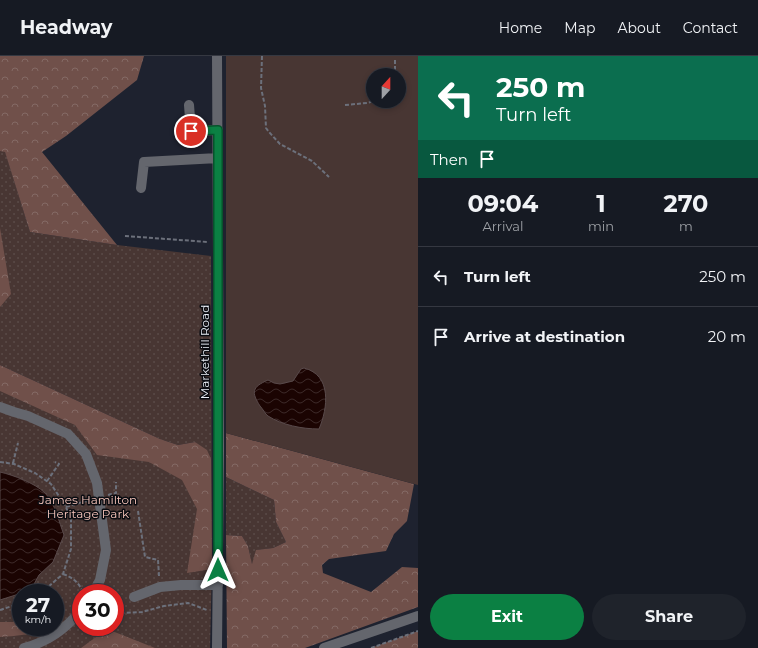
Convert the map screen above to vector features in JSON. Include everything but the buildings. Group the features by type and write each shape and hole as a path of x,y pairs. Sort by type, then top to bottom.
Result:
{"street":[{"name":"Markethill Road","path":"217,56 219,442 217,648"},
{"path":"189,105 191,131 218,130"},
{"path":"141,188 144,162 218,158"},
{"path":"0,407 28,416 68,434 86,454 97,483 106,550 98,584"},
{"path":"134,597 160,588 181,585 218,585"},
{"path":"324,648 418,616"},
{"path":"24,648 40,643 56,634 72,621"}],"path":[{"path":"262,56 260,84 265,106 266,128 268,132 280,144 306,157 329,177"},
{"path":"395,60 395,68"},
{"path":"345,105 366,104"},
{"path":"125,236 218,243"},
{"path":"13,464 18,443"},
{"path":"0,462 13,464 35,473 47,481 58,492 66,507 71,520 71,548 63,574 51,584"},
{"path":"47,481 59,464 55,462"},
{"path":"138,511 145,557 158,560 160,588"},
{"path":"63,574 70,576 79,584"},
{"path":"124,613 142,612 164,606 188,603 217,615"},
{"path":"0,610 12,606"},
{"path":"371,648 418,631"}],"green space":[{"path":"0,56 144,56 137,80 66,136 42,152 117,245 30,232 5,152 0,151"},
{"path":"226,56 418,56 418,485 226,433"},
{"name":"James Hamilton Heritage Park","path":"0,151 5,151 30,232 117,245 211,256 212,569 210,648 0,648 0,376 210,459 195,442 178,445 160,439 0,365"},
{"path":"0,228 11,294 0,307"},
{"path":"0,365 160,439 178,445 195,442 207,450 211,459 212,569 187,573 197,509 182,480 149,462 97,455 75,425 0,391"},
{"path":"226,433 414,484 407,521 394,534 386,551 329,559 322,565 323,573 371,592 402,567 418,568 418,607 305,648 227,648 226,535 242,536 248,546 252,564 256,550 273,548 286,542 276,522 274,500 226,477"},
{"path":"226,477 274,500 276,522 286,542 273,548 257,550 252,565 248,546 242,536 226,535"},
{"path":"0,622 12,622 12,636 18,636 0,637"},
{"path":"418,631 418,648 371,648"},
{"path":"97,636 124,636 155,648 81,648"}],"water":[{"path":"304,368 313,372 319,378 325,393 326,402 319,429 292,426 279,422 268,416 260,406 254,393 259,385 268,380 280,384 293,381 301,369"},
{"path":"0,472 17,477 41,489 54,507 64,535 53,562 39,575 34,584 12,584 12,596 0,600"}],"route":[{"path":"191,131 218,130 218,570"}]}
